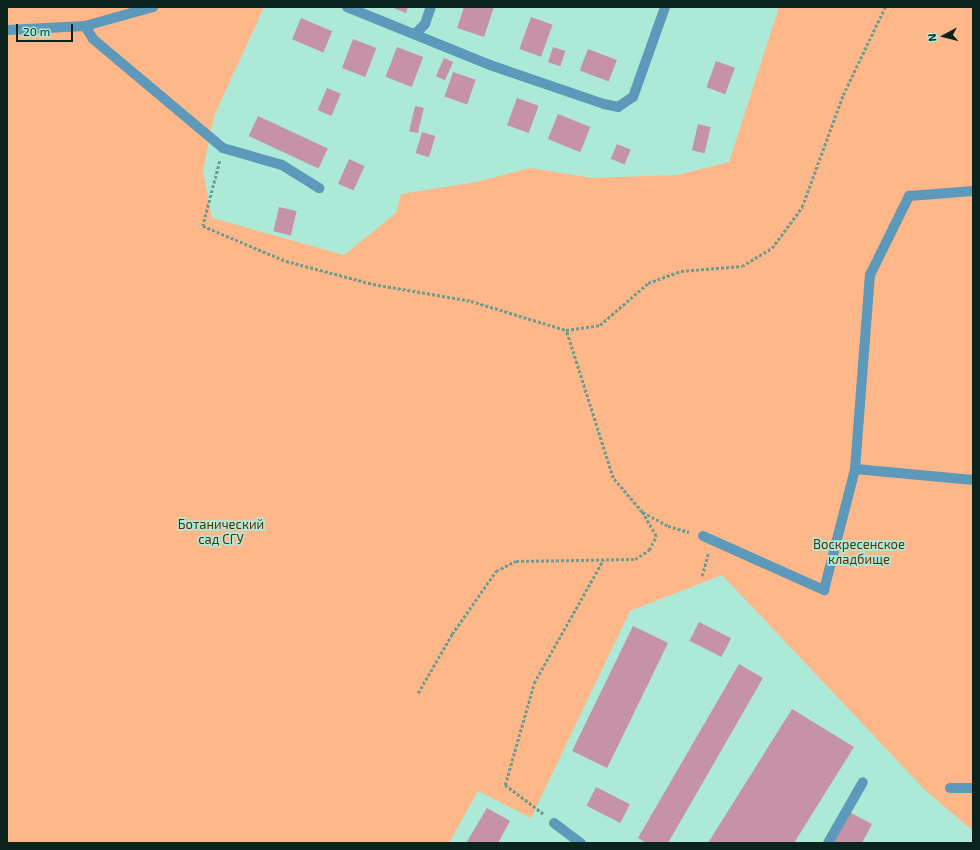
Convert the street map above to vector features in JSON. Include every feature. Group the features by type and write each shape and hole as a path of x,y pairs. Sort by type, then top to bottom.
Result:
{"street":[{"path":"7,30 85,26 153,7"},
{"path":"347,7 490,65 604,104 618,107 634,97 665,7"},
{"path":"415,34 425,24 431,7"},
{"path":"85,26 93,38 223,148 282,165 320,188"},
{"path":"703,536 824,590 855,469 870,275 909,196 973,191"},
{"path":"855,469 973,480"},
{"path":"828,843 863,782"},
{"path":"950,788 973,788"},
{"path":"554,823 581,843"}],"path":[{"path":"223,148 203,226 286,261 373,284 471,301 566,330 600,325 648,283 680,271 742,266 772,248 802,207 843,95 885,7"},
{"path":"418,693 452,634 496,570 516,561 634,559 649,550 656,536 642,512 613,478 566,330"},
{"path":"642,512 668,526 703,536 708,552 702,576"},
{"path":"554,823 505,785 534,683 603,560"}],"green space":[{"path":"7,7 264,7 214,116 203,171 212,218 344,255 396,213 401,194 476,182 530,168 592,178 677,175 729,162 779,7 973,7 973,831 925,790 722,575 630,611 531,818 478,791 449,843 7,843"}],"building":[{"path":"391,7 408,7 406,13"},
{"path":"464,7 494,7 484,37 457,28"},
{"path":"531,17 553,25 541,57 519,49"},
{"path":"301,18 332,31 323,52 292,39"},
{"path":"353,39 376,48 365,77 342,68"},
{"path":"397,47 423,57 412,87 386,77"},
{"path":"553,47 565,51 560,66 548,62"},
{"path":"588,49 617,60 609,82 580,70"},
{"path":"444,58 453,62 445,80 436,76"},
{"path":"716,61 735,68 725,94 706,87"},
{"path":"453,72 476,80 467,104 445,97"},
{"path":"327,88 341,94 331,116 318,110"},
{"path":"517,98 539,106 529,133 507,125"},
{"path":"415,106 424,108 418,133 409,131"},
{"path":"558,114 590,127 580,152 548,139"},
{"path":"258,116 328,149 318,168 249,136"},
{"path":"698,124 711,127 705,153 692,150"},
{"path":"422,132 435,136 429,157 416,153"},
{"path":"617,144 631,150 625,165 611,159"},
{"path":"349,159 365,166 354,191 338,184"},
{"path":"279,207 297,211 291,235 273,231"},
{"path":"699,622 731,638 722,657 689,641"},
{"path":"633,626 668,643 607,768 572,751"},
{"path":"739,664 763,678 668,843 647,843 638,838"},
{"path":"792,709 854,747 794,843 708,843"},
{"path":"596,787 630,804 620,823 586,806"},
{"path":"487,808 510,821 498,843 466,843"},
{"path":"847,811 872,824 862,843 831,843"}],"park label":[{"name":"Ботанический сад СГУ","path":"221,532"},
{"name":"Воскресенское кладбище","path":"859,552"}]}
